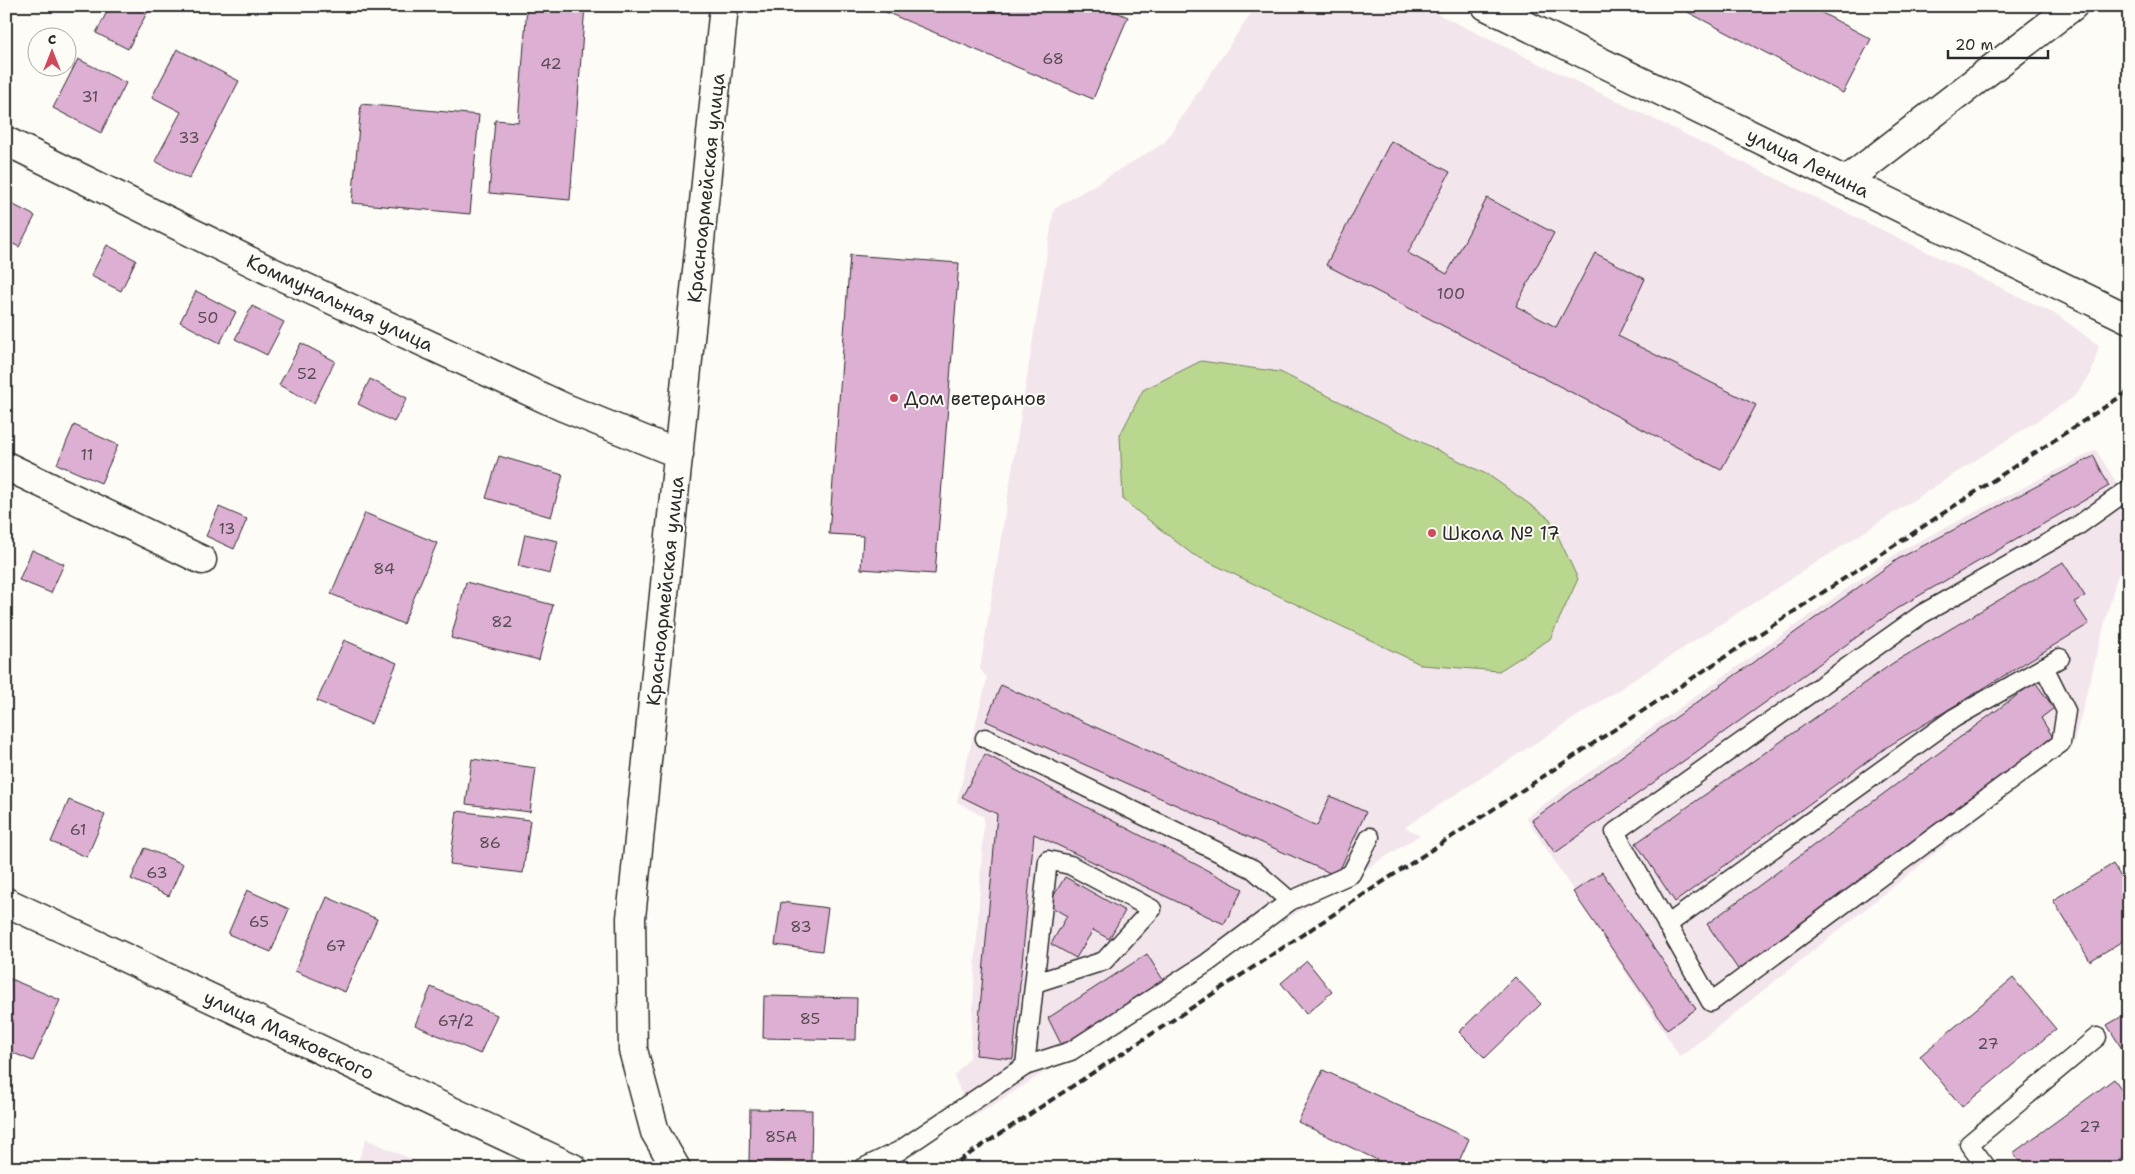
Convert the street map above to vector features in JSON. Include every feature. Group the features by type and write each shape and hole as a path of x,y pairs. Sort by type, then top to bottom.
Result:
{"street":[{"name":"Красноармейская улица","path":"676,1168 654,1132 633,1050 631,918 724,6"},
{"name":"улица Ленина","path":"1486,6 2129,319"},
{"path":"1846,181 2073,6"},
{"name":"Коммунальная улица","path":"6,141 270,272 563,407 679,454"},
{"path":"6,466 202,560"},
{"name":"улица Маяковского","path":"6,902 573,1168"}],"lane":[{"path":"2044,667 2066,711 2061,743 1711,1002 1615,832 1922,614 2076,527 2129,489"},
{"path":"1667,925 1954,718 2060,658"},
{"path":"985,738 1253,870 1290,901"},
{"path":"864,1168 899,1151 1025,1066 1071,1052 1207,964 1290,901 1351,874 1370,837"},
{"path":"1025,1066 1048,860 1070,865 1152,909 1104,961 1035,983"},
{"path":"1987,1168 1969,1144 2097,1036"}],"shaded area":[{"name":"Школа № 17","path":"1256,6 1421,6 2059,316 2099,346 2091,374 2074,397 1405,827 1420,835 972,1118 954,1076 970,1057 984,817 957,802 987,678 980,669 1054,209 1164,143"},
{"path":"2096,450 2129,503 2129,546 2115,584 2074,742 1680,1057 1526,817 1900,551"},
{"path":"366,1139 431,1168 356,1168"}],"green space":[{"path":"1201,361 1280,372 1490,476 1550,519 1578,579 1550,639 1499,671 1422,665 1192,554 1123,500 1120,435 1143,390"}],"building":[{"path":"110,6 150,7 128,49 96,33"},
{"path":"527,6 585,6 570,200 489,193 495,120 518,122"},
{"path":"876,6 1102,6 1128,17 1093,99 876,8"},
{"path":"1809,6 1871,39 1843,93 1678,7"},
{"path":"177,49 239,81 189,179 155,161 181,112 152,97"},
{"path":"78,59 126,83 101,133 53,108 68,78 78,78"},
{"path":"361,104 479,115 470,214 352,203"},
{"path":"1391,141 1450,172 1408,253 1447,274 1487,198 1554,233 1516,306 1556,327 1595,253 1645,279 1618,336 1756,405 1721,470 1326,265"},
{"path":"6,201 35,216 19,247 6,240"},
{"path":"107,245 136,260 121,291 91,276"},
{"name":"Дом ветеранов","path":"850,255 959,263 935,574 861,569 863,536 829,534"},
{"path":"196,291 236,312 220,343 180,322"},
{"path":"252,306 284,322 267,355 235,339"},
{"path":"301,343 335,361 314,403 279,385"},
{"path":"370,379 407,398 394,422 358,404"},
{"path":"74,425 118,445 101,483 57,464"},
{"path":"499,456 563,475 551,517 486,498"},
{"path":"2094,456 2109,486 1896,609 1555,853 1532,820 1898,559"},
{"path":"219,507 247,519 234,549 206,536"},
{"path":"365,513 437,543 403,624 331,594"},
{"path":"525,534 558,541 550,574 518,566"},
{"path":"32,550 64,564 51,593 19,580"},
{"path":"2063,562 2085,596 2074,602 2089,624 1887,747 1675,902 1636,843 1893,663"},
{"path":"466,582 553,605 539,660 451,638"},
{"path":"344,640 397,663 371,724 317,701"},
{"path":"2035,682 2054,708 2041,718 2054,739 1742,975 1707,924"},
{"path":"1001,685 1317,826 1330,796 1366,812 1337,876 986,721"},
{"path":"985,754 1243,889 1224,924 1034,834 1013,1059 976,1055 997,814 962,797"},
{"path":"472,759 536,768 530,812 466,804"},
{"path":"69,800 105,815 87,857 51,842"},
{"path":"457,811 530,820 523,873 450,864"},
{"path":"145,848 183,864 169,896 131,879"},
{"path":"2113,864 2129,890 2129,937 2090,961 2053,900"},
{"path":"1602,872 1696,1009 1667,1029 1573,892"},
{"path":"1065,877 1125,911 1109,939 1093,930 1076,958 1051,944 1067,916 1048,905"},
{"path":"247,890 289,909 271,952 228,934"},
{"path":"327,897 377,919 345,992 295,971"},
{"path":"781,902 828,908 822,951 775,945"},
{"path":"1147,954 1165,983 1062,1046 1048,1018"},
{"path":"1307,961 1332,992 1306,1014 1281,983"},
{"path":"6,977 60,1000 33,1061 6,1050"},
{"path":"1515,977 1541,1004 1485,1058 1459,1032"},
{"path":"2013,978 2056,1029 1962,1107 1920,1056"},
{"path":"431,987 497,1015 480,1054 415,1025"},
{"path":"764,996 857,998 856,1040 763,1038"},
{"path":"2129,1012 2129,1060 2107,1025"},
{"path":"1323,1070 1469,1139 1456,1168 1394,1168 1298,1122"},
{"path":"2114,1079 2129,1099 2129,1152 2107,1168 2024,1168 2013,1153"},
{"path":"750,1109 812,1110 811,1163 749,1162"}],"railway":[{"path":"948,1168 2129,391"}],"place":[{"name":"Дом ветеранов","path":"894,398"},
{"name":"Школа № 17","path":"1432,533"}]}
